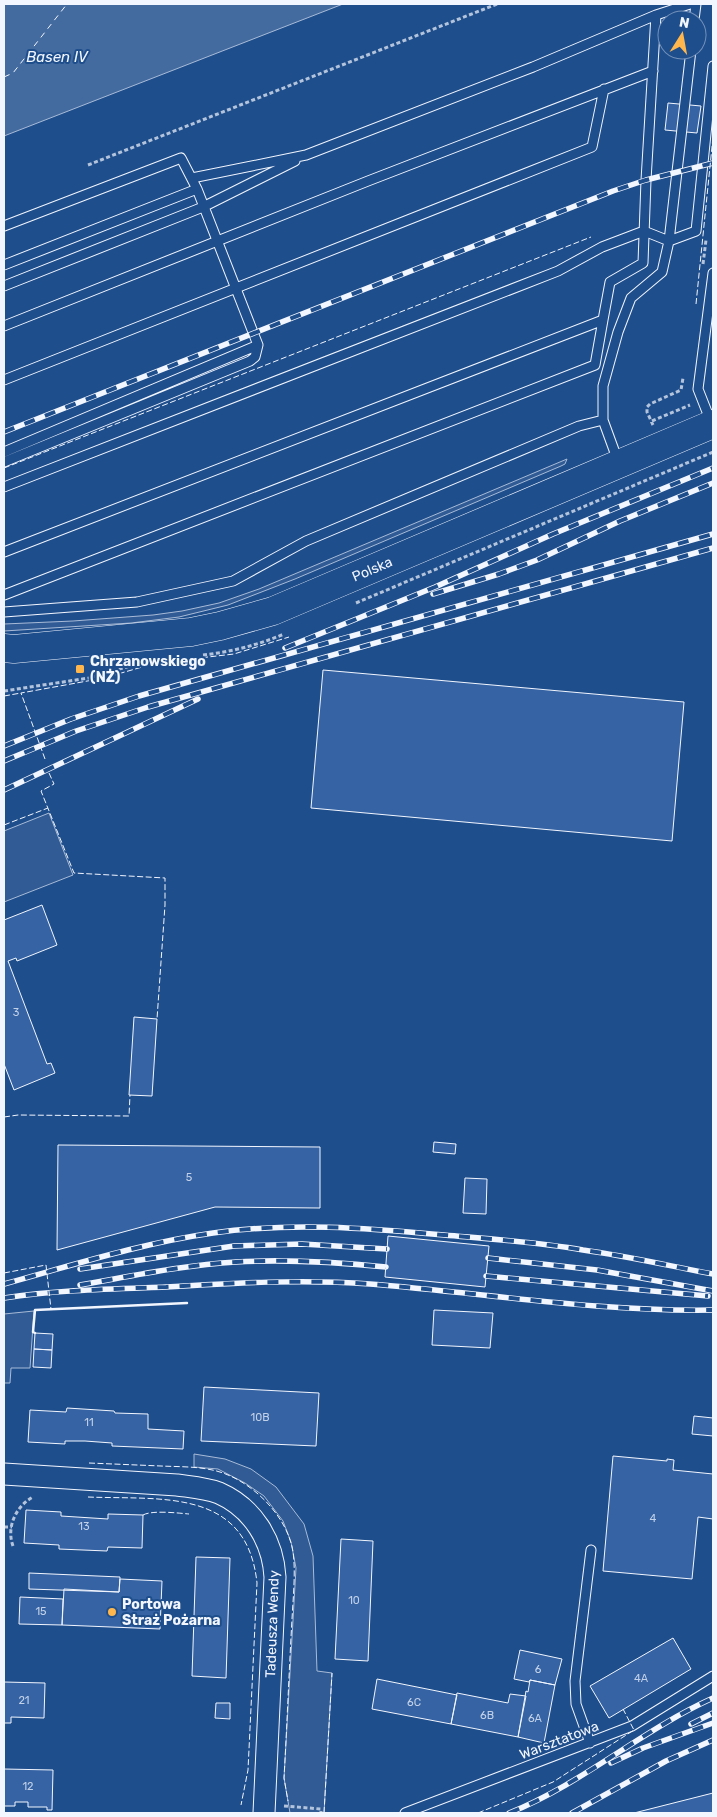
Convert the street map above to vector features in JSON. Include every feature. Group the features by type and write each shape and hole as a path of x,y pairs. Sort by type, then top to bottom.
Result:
{"highway":[{"name":"Polska","path":"7,650 191,632 246,620 272,611 713,425"}],"street":[{"name":"Tadeusza Wendy","path":"4,1474 177,1485 205,1489 220,1494 243,1508 252,1518 266,1539 271,1552 275,1577 264,1813"}],"lane":[{"path":"4,286 204,207 306,155 533,67 656,15 690,4"},
{"path":"4,596 595,365 610,282 644,263 656,15"},
{"path":"619,464 603,420 604,386 618,332 631,298 662,272 669,241 690,60"},
{"path":"4,487 558,272 602,247 644,232 669,241 696,231 713,66"},
{"path":"4,326 653,71"},
{"path":"4,380 592,147 604,89"},
{"path":"192,178 306,155"},
{"path":"4,226 181,158 204,207 258,345 255,357 250,361 4,462"},
{"path":"4,264 196,188"},
{"path":"713,273 698,389 713,425"},
{"path":"4,552 603,320"},
{"path":"4,452 258,345"},
{"path":"4,612 137,602 233,581 306,542 579,426 603,420"},
{"path":"590,1743 576,1704 575,1681 591,1550"},
{"name":"Warsztatowa","path":"405,1813 632,1726 713,1676"}],"path":[{"path":"88,165 497,4"},
{"path":"703,265 706,236"},
{"path":"685,371 681,390 650,404 647,412 652,421 701,400"},
{"path":"13,1546 11,1540 14,1517 22,1505 37,1495"},
{"path":"4,1526 12,1526"},
{"path":"282,1797 283,1806 322,1809 321,1813"}],"shaded area":[{"path":"567,459 565,464 561,466 295,579 228,605 179,617 131,623 4,631 4,624 153,615 219,603 259,589"},
{"path":"49,813 73,875 4,902 4,831"},
{"path":"34,1311 30,1368 11,1368 10,1383 4,1383 4,1314"},
{"path":"194,1454 225,1459 251,1469 276,1487 304,1524 313,1556 317,1671 332,1673 324,1813 290,1813 284,1778 296,1568 291,1542 283,1521 264,1496 245,1483 218,1469 194,1467"}],"water":[{"name":"Basen IV","path":"4,4 343,4 4,136"}],"building":[{"path":"668,103 701,106 697,133 665,130"},
{"path":"323,670 684,702 672,841 311,808"},
{"path":"42,905 57,945 17,961 16,958 8,961 47,1064 51,1063 55,1073 14,1090 4,1064 4,920"},
{"path":"134,1017 157,1019 152,1096 129,1095"},
{"path":"434,1142 456,1144 455,1154 433,1152"},
{"path":"58,1145 320,1147 320,1208 215,1207 57,1250"},
{"path":"465,1178 487,1179 486,1214 463,1213"},
{"path":"388,1236 489,1246 485,1287 385,1277"},
{"path":"434,1310 493,1313 490,1348 432,1345"},
{"path":"35,1333 53,1334 52,1350 34,1349"},
{"path":"34,1349 52,1350 51,1368 33,1367"},
{"path":"204,1387 319,1393 316,1446 201,1441"},
{"path":"67,1408 148,1414 148,1429 184,1431 183,1449 112,1446 112,1443 85,1441 65,1441 65,1444 28,1442 30,1410 66,1412"},
{"path":"694,1416 713,1418 713,1436 692,1434"},
{"path":"613,1456 674,1460 673,1470 713,1474 713,1519 698,1517 692,1579 603,1571"},
{"path":"26,1510 61,1512 61,1516 108,1519 108,1514 143,1515 142,1548 108,1547 107,1551 59,1549 59,1545 24,1543"},
{"path":"341,1539 373,1541 368,1661 335,1659"},
{"path":"196,1557 230,1558 226,1678 192,1676"},
{"path":"29,1573 120,1577 119,1592 29,1589"},
{"name":"Portowa Straż Pożarna","path":"120,1579 162,1581 160,1629 62,1625 64,1589 119,1592"},
{"path":"20,1597 63,1599 62,1625 19,1624"},
{"path":"673,1638 691,1669 609,1718 590,1686"},
{"path":"520,1650 562,1659 555,1685 514,1679"},
{"path":"377,1679 457,1695 451,1724 372,1709"},
{"path":"530,1680 555,1685 544,1743 518,1737 526,1691 528,1692"},
{"path":"4,1682 45,1683 44,1718 11,1717 11,1723 4,1723"},
{"path":"457,1693 508,1703 510,1694 526,1696 518,1737 451,1724"},
{"path":"216,1703 230,1703 230,1719 215,1718"},
{"path":"4,1769 53,1770 52,1810 47,1810 47,1807 28,1807 28,1802 15,1802 15,1806 4,1806"},
{"path":"713,1793 713,1813 634,1813"}],"ferry route":[{"path":"4,77 13,73 67,4"}],"railway":[{"path":"4,432 613,191 646,180 713,163"},
{"path":"285,648 435,587 553,534 713,468"},
{"path":"433,594 537,560 620,521 713,483"},
{"path":"4,746 71,719 139,696 713,534"},
{"path":"4,761 76,731 148,707 713,548"},
{"path":"4,790 198,699"},
{"path":"4,1284 108,1255 186,1237 242,1230 300,1227 386,1230 531,1243 616,1255 713,1274"},
{"path":"80,1269 234,1246 302,1244 387,1249"},
{"path":"488,1258 597,1270 713,1291"},
{"path":"80,1285 216,1263 274,1261 386,1267"},
{"path":"486,1276 708,1296"},
{"path":"4,1298 85,1290 242,1283 319,1282 370,1284 584,1305 670,1310 713,1310"},
{"path":"509,1813 562,1787 661,1725 713,1698"},
{"path":"691,1724 713,1713"},
{"path":"611,1763 643,1748 713,1723"},
{"path":"572,1813 666,1761 713,1740"}],"fence":[{"path":"696,304 713,137"},
{"path":"4,468 591,237"},
{"path":"45,759 21,693 104,678 156,663 234,654 289,637"},
{"path":"4,696 21,693"},
{"path":"49,773 54,784 41,791 74,873 165,878 165,905 157,1019"},
{"path":"4,825 48,808"},
{"path":"4,1117 18,1115 129,1116 130,1095"},
{"path":"4,1273 46,1265 51,1309"},
{"path":"89,1463 195,1468 220,1472 238,1480 258,1494 267,1502 282,1522 291,1543 294,1569 284,1778 288,1801"},
{"path":"88,1497 143,1498 170,1500 196,1505 218,1514 236,1529 250,1552 257,1583 248,1770 241,1805"},
{"path":"143,1515 159,1512 189,1514"},
{"path":"324,1813 332,1673"},
{"path":"478,1813 553,1782 634,1730 623,1709"}],"wall":[{"path":"35,1333 33,1332 35,1310 187,1303"}],"place":[{"name":"Chrzanowskiego (NŻ)","path":"80,669"},
{"name":"Portowa Straż Pożarna","path":"112,1612"}]}
